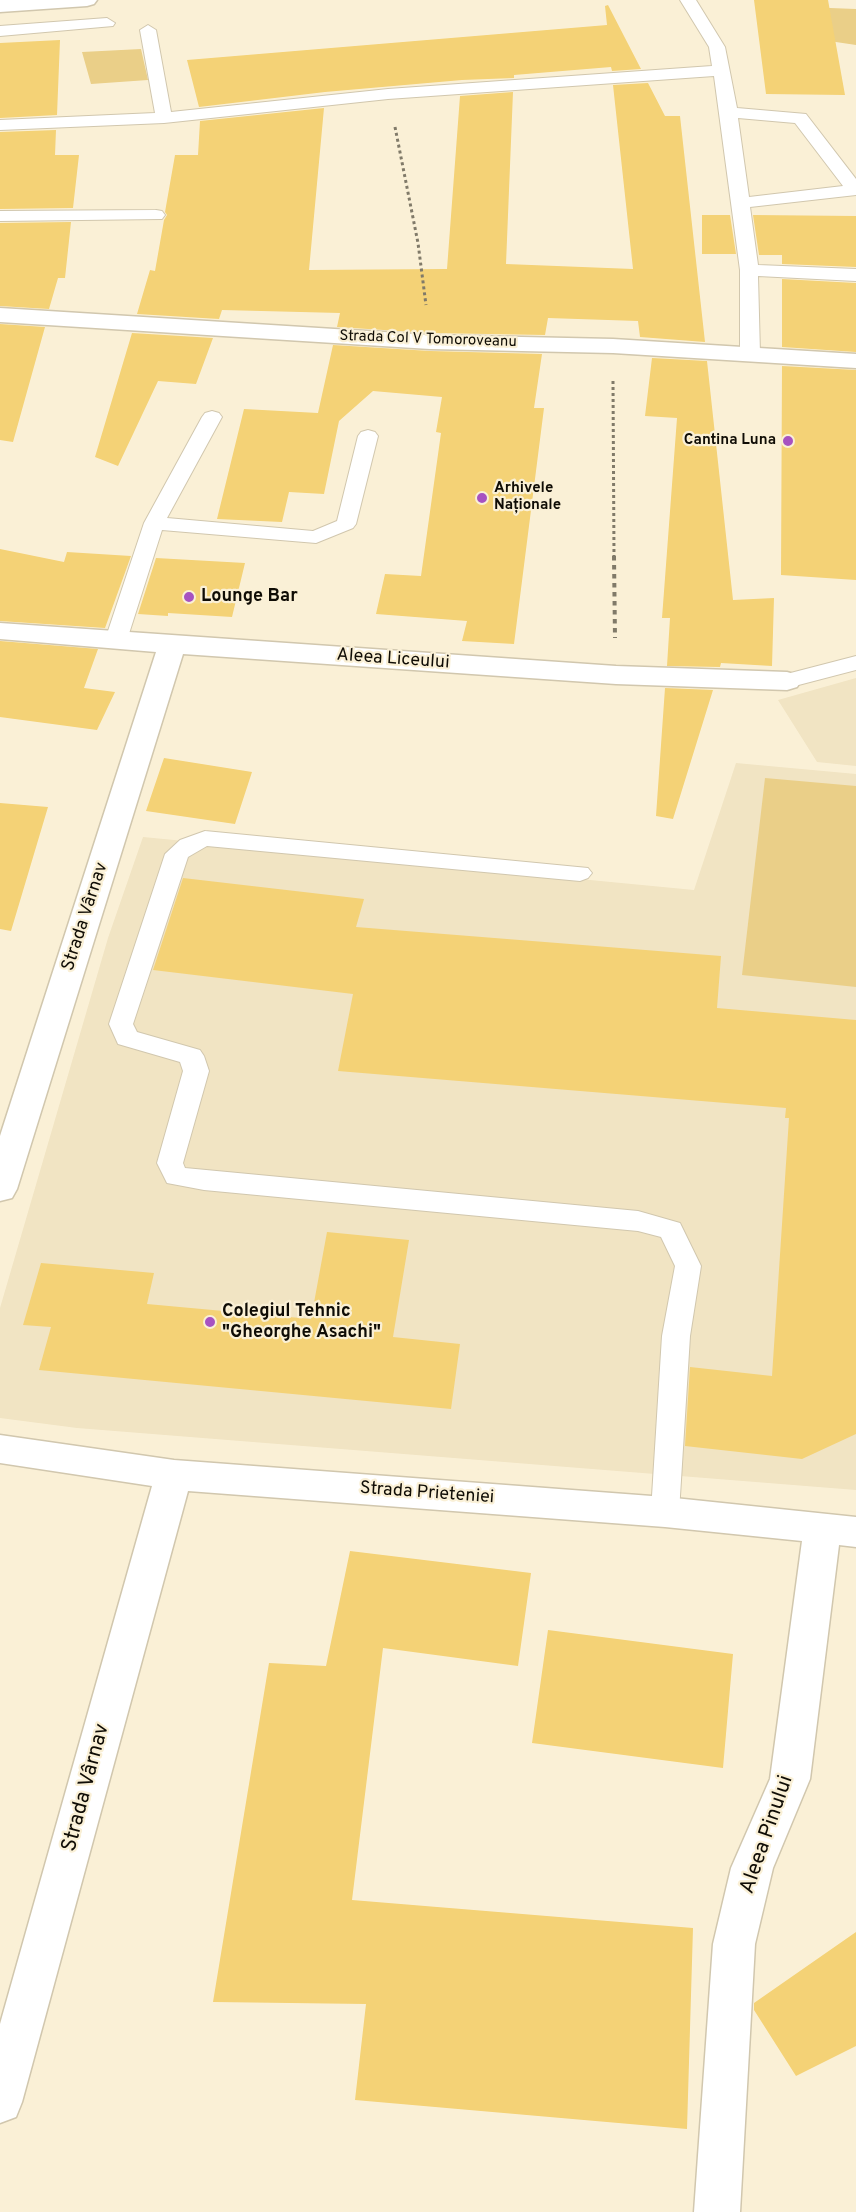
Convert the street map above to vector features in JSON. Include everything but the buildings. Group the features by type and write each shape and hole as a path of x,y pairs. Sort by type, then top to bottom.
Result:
{"street":[{"path":"0,6 87,0"},
{"name":"Strada Col V Tomoroveanu","path":"0,315 430,342 613,346 856,361"},
{"name":"Aleea Liceului","path":"0,631 616,675 787,681"},
{"name":"Strada Vârnav","path":"0,1189 172,645"},
{"name":"Strada Prieteniei","path":"0,1449 174,1475 665,1512 839,1531"},
{"name":"Strada Vârnav","path":"0,2102 174,1475"},
{"name":"Aleea Pinului","path":"717,2212 734,1944 752,1868 790,1779 839,1531"}],"lane":[{"path":"688,0 717,47 729,112 749,270 750,354"},
{"path":"0,31 107,23"},
{"path":"148,30 164,118"},
{"path":"0,125 164,118 388,94 720,70"},
{"path":"729,112 800,118 856,190"},
{"path":"739,203 856,190"},
{"path":"0,216 156,215"},
{"path":"749,270 856,275"},
{"path":"116,640 154,523 212,417"},
{"path":"154,523 316,537 346,524 368,436"},
{"path":"787,681 856,663"},
{"path":"580,873 206,838 188,845 177,854 121,1024 127,1038 191,1056 196,1071 170,1163 176,1176 204,1181 638,1221 671,1230 688,1266 676,1336 665,1512"}],"path":[{"path":"388,94 418,243 430,342"},
{"path":"613,346 616,675"}],"shaded area":[{"path":"778,6 856,9 856,45 789,35"},
{"path":"141,49 148,80 91,84 82,52"},
{"path":"856,678 856,766 817,762 778,700"},
{"path":"736,763 856,774 856,1490 77,1428 0,1418 0,1308 108,938 143,837 694,890"},
{"path":"765,778 856,786 856,987 742,975"}],"place":[{"name":"Cantina Luna","path":"788,441"},
{"name":"Arhivele Naționale","path":"482,498"},
{"name":"Lounge Bar","path":"189,597"},
{"name":"Colegiul Tehnic \"Gheorghe Asachi\"","path":"210,1322"}]}
